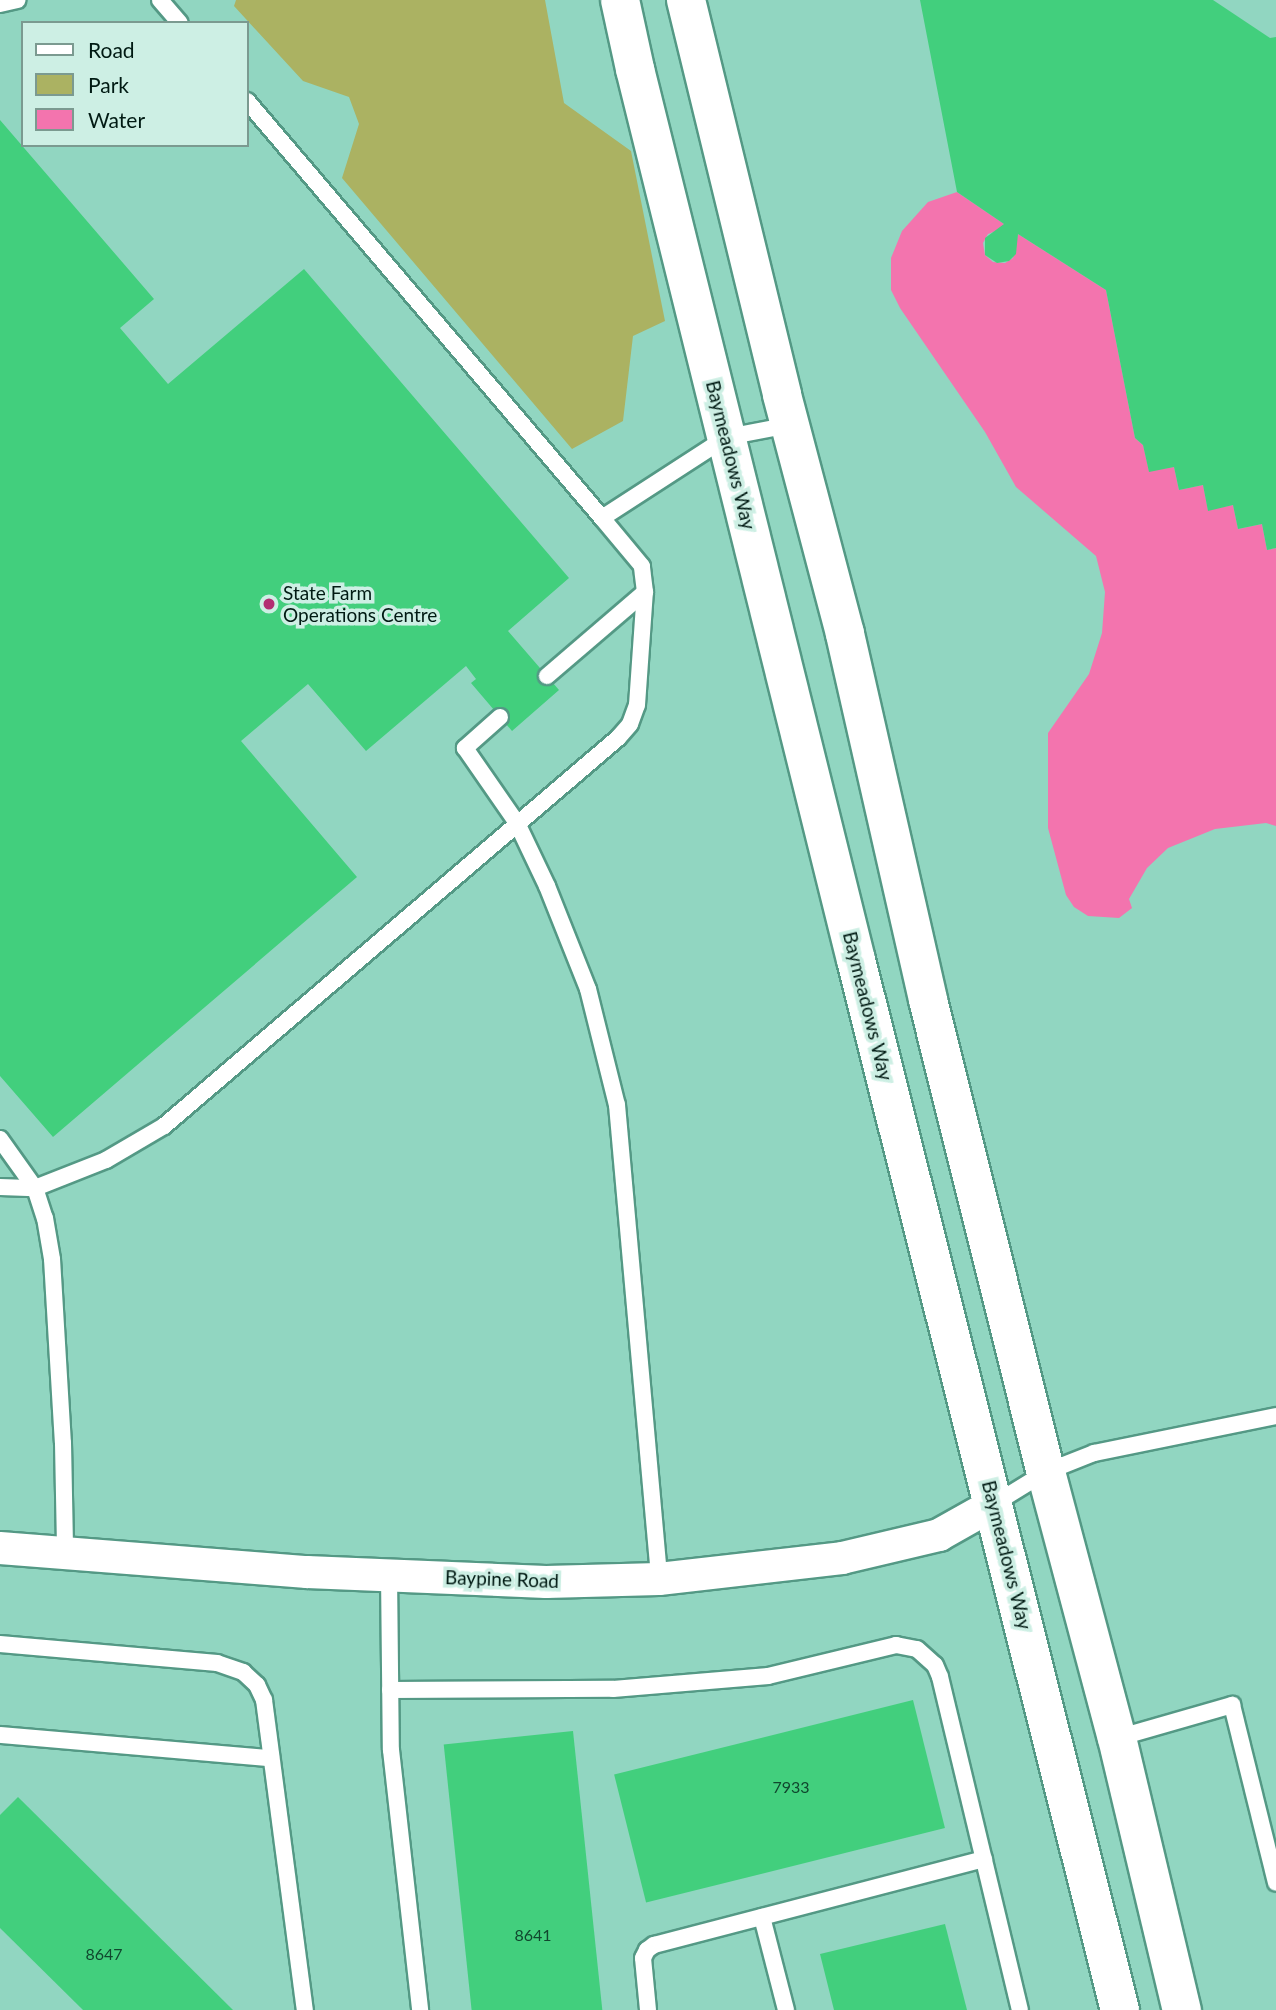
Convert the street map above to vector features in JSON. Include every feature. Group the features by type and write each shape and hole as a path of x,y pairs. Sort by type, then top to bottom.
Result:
{"street":[{"name":"Baymeadows Way","path":"621,0 635,69 1120,2010"},
{"path":"686,0 790,425 845,634 928,1000 1046,1472 1116,1738 1182,2010"},
{"name":"Baypine Road","path":"0,1548 307,1572 389,1573 546,1582 659,1579 842,1558 939,1535 994,1504"}],"lane":[{"path":"0,4 18,0"},
{"path":"160,0 178,21"},
{"path":"0,1186 35,1188 106,1160 164,1126 618,738 630,723 637,705 645,592 642,566 248,102"},
{"path":"602,517 727,436 790,425"},
{"path":"547,676 645,592"},
{"path":"500,717 465,748 517,823 547,886 588,989 617,1105 659,1579"},
{"path":"0,1139 35,1188 45,1218 52,1259 63,1443 65,1552"},
{"path":"994,1504 1046,1472 1094,1452 1276,1416"},
{"path":"389,1573 391,1750 420,2010"},
{"path":"0,1644 232,1666 257,1685 264,1700 305,2010"},
{"path":"390,1690 613,1689 768,1676 896,1645 917,1649 935,1665 940,1677 1020,2010"},
{"path":"1116,1738 1233,1705 1276,1883"},
{"path":"0,1735 271,1758"},
{"path":"648,2010 642,1966 646,1950 984,1859"},
{"path":"762,1917 786,2010"}],"green space":[{"path":"236,0 545,0 564,103 631,151 665,321 633,336 623,421 572,449 342,178 359,124 349,97 303,81 234,6"}],"water":[{"path":"957,192 1004,224 1001,229 988,234 983,243 985,255 993,262 1005,263 1013,258 1018,234 1106,290 1135,438 1143,445 1149,471 1174,467 1179,490 1203,485 1208,510 1233,505 1238,529 1262,524 1267,550 1276,548 1276,826 1266,823 1215,829 1168,848 1147,868 1129,899 1132,908 1119,918 1088,916 1074,907 1066,895 1048,828 1048,733 1089,674 1102,633 1105,592 1096,556 1016,487 985,432 900,308 891,290 891,258 902,231 928,202"}],"building":[{"path":"920,0 1213,0 1270,38 1276,37 1276,548 1267,550 1262,524 1238,529 1233,505 1208,511 1203,485 1179,490 1174,467 1149,472 1143,445 1135,438 1106,290 1018,234 1016,254 1009,261 997,263 985,255 985,238 1004,224 957,192"},
{"name":"State Farm Operations Centre","path":"0,120 154,299 120,328 168,384 304,269 569,578 508,631 559,690 512,731 471,683 476,679 466,666 366,751 308,684 241,741 357,877 53,1137 0,1076"},
{"path":"913,1700 945,1828 646,1903 614,1775"},
{"path":"573,1731 602,2010 472,2010 444,1745"},
{"path":"18,1797 233,2010 83,2010 0,1928 0,1815"},
{"path":"945,1924 967,2010 834,2010 820,1954"}],"place":[{"name":"State Farm Operations Centre","path":"269,604"}]}
